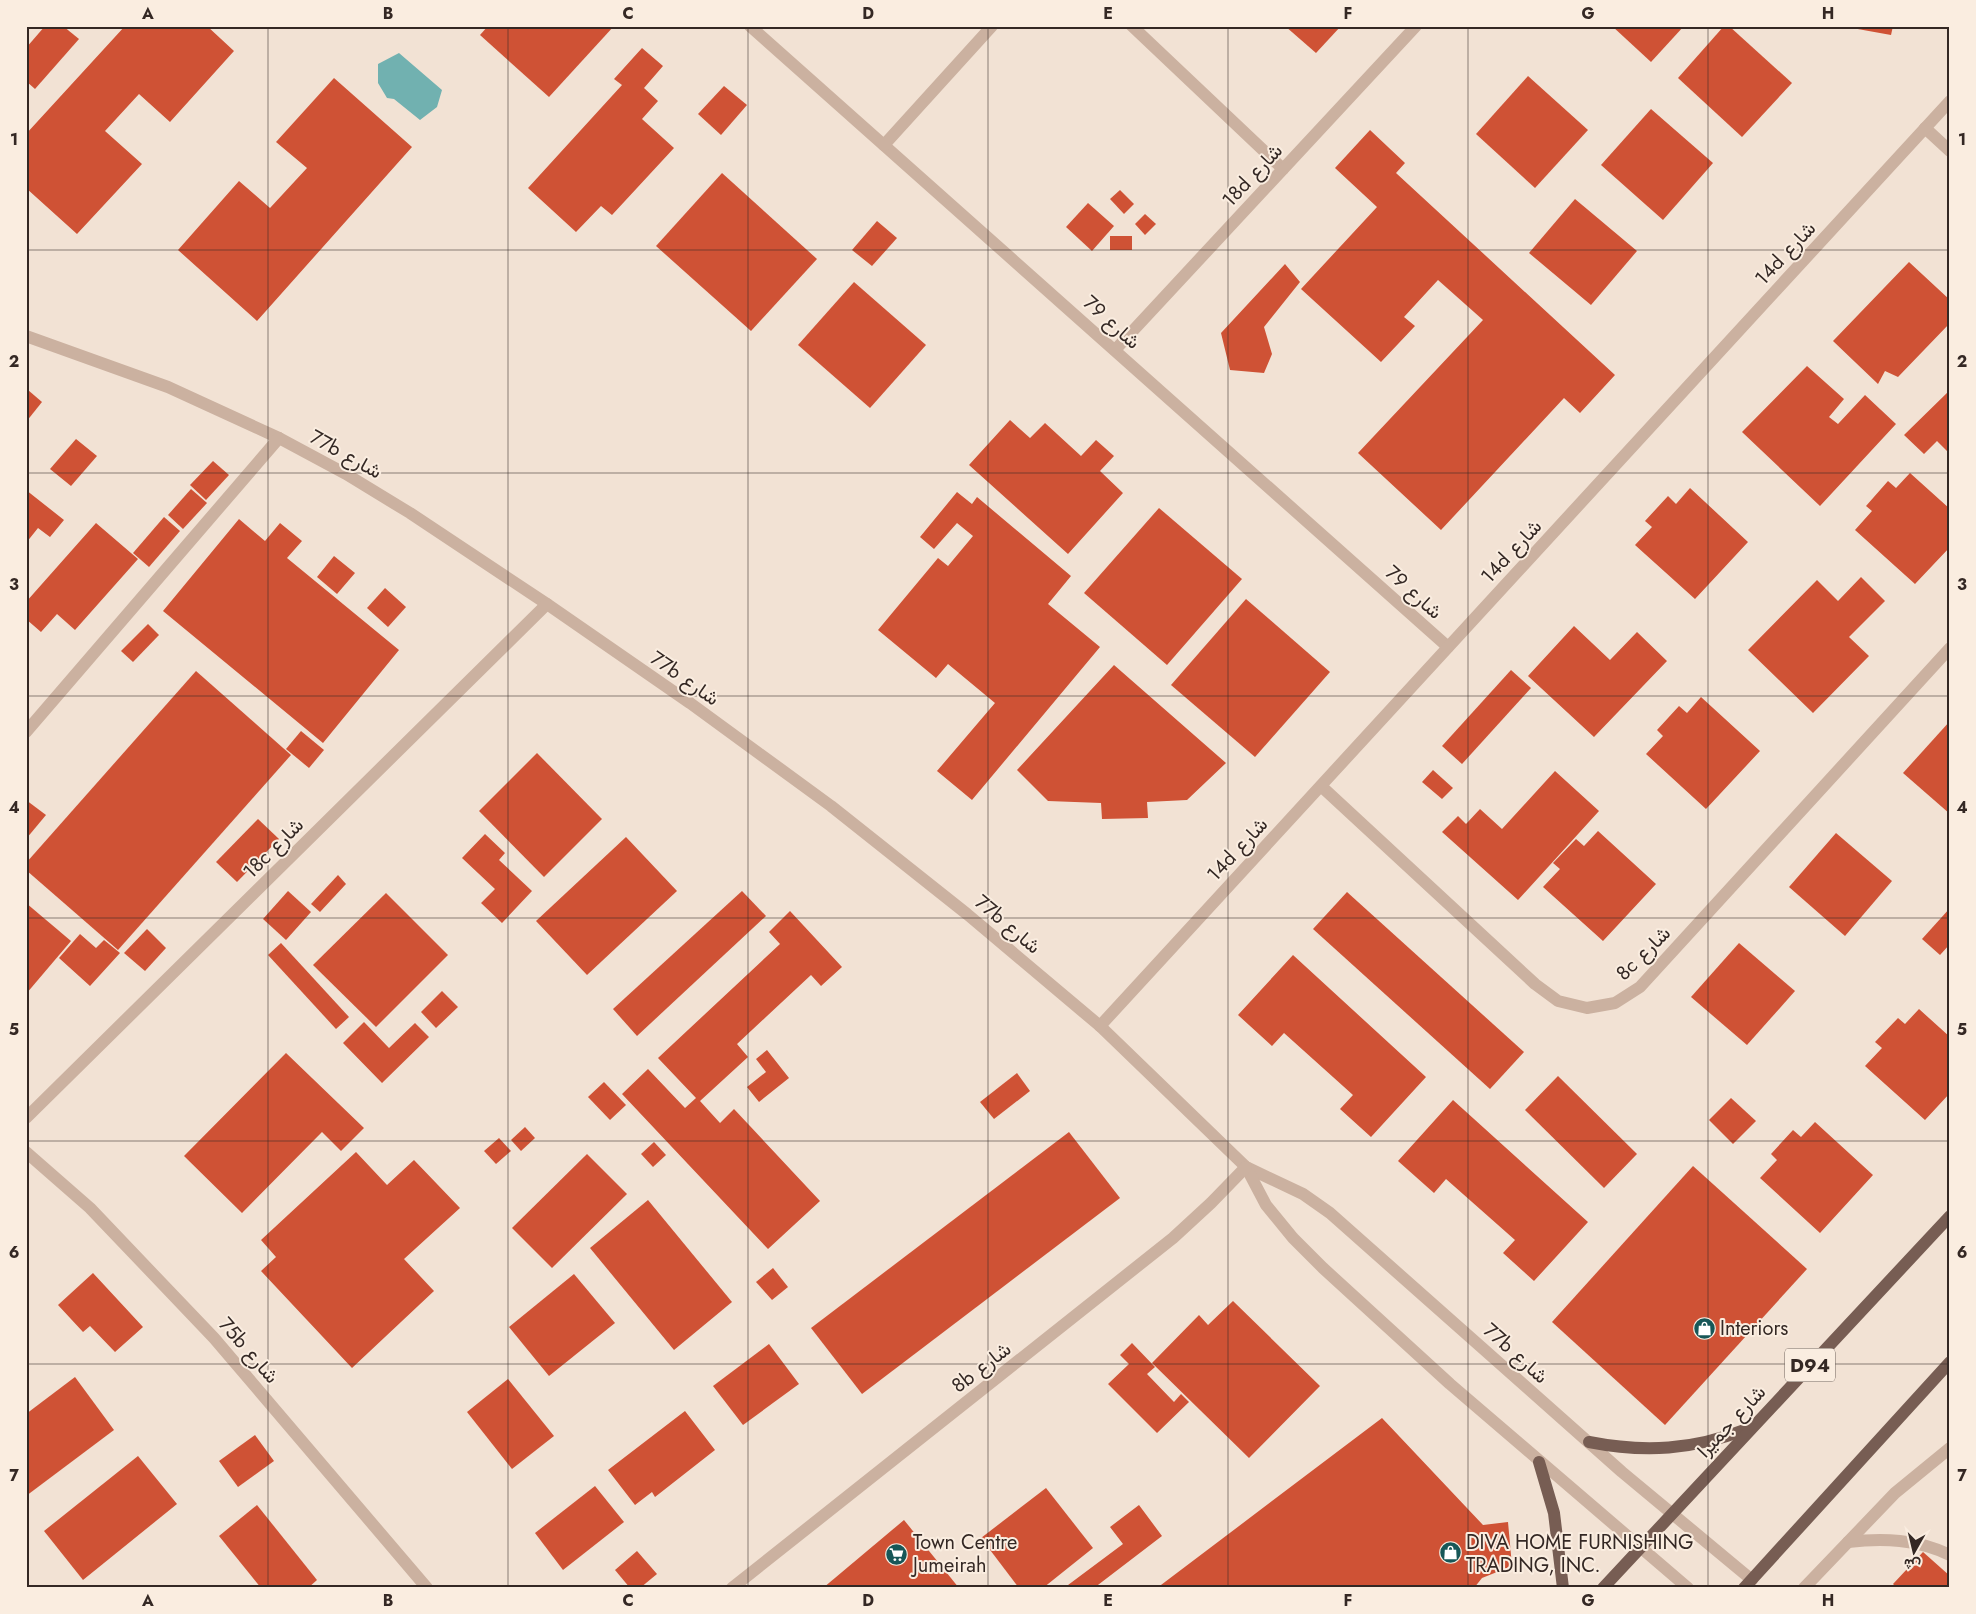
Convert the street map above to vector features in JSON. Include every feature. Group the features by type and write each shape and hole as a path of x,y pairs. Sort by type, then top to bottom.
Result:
{"main road":[{"name":"شارع جميرا","path":"1603,1588 1950,1216"},
{"path":"1748,1584 1950,1362"},
{"path":"1589,1442 1614,1447 1666,1449 1728,1437 1752,1427"},
{"path":"1540,1462 1554,1513 1563,1588"}],"street":[{"name":"شارع 79","path":"750,26 1448,648"},
{"path":"884,145 992,26"},
{"path":"1132,26 1283,169"},
{"name":"18d شارع","path":"1115,350 1416,26"},
{"name":"14d شارع","path":"1100,1026 1950,101"},
{"path":"1925,128 1950,151"},
{"name":"77b شارع","path":"26,336 168,387 280,438 346,474 410,513 547,604 690,703 830,806 967,914 1100,1026 1246,1167 1266,1205 1293,1238 1323,1268 1450,1384 1688,1588"},
{"path":"26,732 280,438"},
{"name":"18c شارع","path":"26,1118 547,604"},
{"name":"8c شارع","path":"1321,786 1542,990 1558,1002 1587,1008 1615,1003 1640,987 1950,648"},
{"name":"75b شارع","path":"26,1152 90,1208 214,1338 427,1588"},
{"name":"77b شارع","path":"1246,1167 1303,1194 1330,1212 1671,1513 1748,1584"},
{"name":"8b شارع","path":"732,1588 1173,1238 1211,1204 1246,1167"},
{"path":"1804,1588 1895,1493 1950,1448"},
{"path":"1848,1542 1879,1539 1911,1542 1940,1550 1950,1555"}],"water":[{"path":"399,53 442,90 437,107 420,120 394,99 387,98 378,83 378,64"}],"building":[{"path":"45,26 63,26 79,39 35,89 26,81 26,48"},
{"path":"125,26 207,26 234,51 170,122 139,94 105,131 142,164 77,234 26,188 26,134"},
{"path":"488,26 614,26 549,97 480,35"},
{"path":"1285,26 1341,26 1316,53"},
{"path":"1612,26 1684,26 1651,62"},
{"path":"1724,26 1729,26 1792,83 1742,137 1678,78"},
{"path":"1841,26 1893,26 1891,35"},
{"path":"642,48 663,66 644,88 658,101 642,119 674,148 612,215 601,206 576,232 528,188 622,85 614,79"},
{"path":"1528,76 1588,130 1535,188 1476,134"},
{"path":"334,78 412,147 257,321 178,250 239,181 270,208 307,168 276,142"},
{"path":"724,86 747,105 721,135 698,114"},
{"path":"1651,109 1713,163 1663,220 1601,165"},
{"path":"1370,130 1405,163 1396,173 1615,375 1580,413 1564,398 1441,530 1358,453 1483,320 1438,280 1404,317 1415,326 1381,362 1301,289 1377,207 1335,168"},
{"path":"722,173 817,259 751,331 656,246"},
{"path":"1120,190 1134,204 1124,214 1110,199"},
{"path":"1575,199 1637,251 1591,305 1529,253"},
{"path":"1088,203 1114,226 1092,251 1066,227"},
{"path":"1145,214 1156,224 1145,235 1135,224"},
{"path":"877,221 897,238 872,266 852,250"},
{"path":"1110,236 1132,236 1132,250 1110,250"},
{"path":"1909,262 1950,300 1950,323 1898,377 1885,371 1878,384 1833,341"},
{"path":"1285,264 1300,282 1264,327 1272,354 1264,373 1230,370 1221,333"},
{"path":"854,282 926,345 870,408 798,345"},
{"path":"1807,366 1844,399 1829,417 1838,424 1865,395 1896,424 1820,506 1742,432"},
{"path":"28,390 42,402 26,422 26,392"},
{"path":"1950,390 1950,454 1937,441 1924,454 1904,435"},
{"path":"1010,420 1030,438 1045,423 1081,456 1096,440 1114,456 1100,471 1123,493 1068,554 969,465"},
{"path":"76,439 97,456 71,486 50,469"},
{"path":"213,461 229,475 206,500 190,485"},
{"path":"1910,473 1950,509 1950,547 1915,584 1855,530 1872,511 1866,506 1888,481 1896,488"},
{"path":"1690,488 1748,542 1695,599 1635,545 1652,527 1645,521 1668,496 1676,504"},
{"path":"191,489 207,503 183,529 168,515"},
{"path":"26,490 64,520 50,537 38,528 26,543"},
{"path":"957,492 972,504 977,497 1071,576 1048,604 1100,647 972,800 937,771 995,703 948,664 936,678 878,630 938,558 948,566 973,536 957,523 934,549 920,537"},
{"path":"1159,508 1242,579 1167,665 1084,593"},
{"path":"164,517 180,531 149,567 133,553"},
{"path":"239,519 265,541 280,523 302,541 287,558 399,650 323,743 163,611"},
{"path":"96,523 138,559 75,630 57,614 41,632 26,619 26,602"},
{"path":"334,556 355,573 337,594 317,577"},
{"path":"1861,577 1885,601 1849,637 1869,656 1813,713 1748,650 1817,580 1838,601"},
{"path":"385,588 406,607 388,627 367,608"},
{"path":"1246,599 1330,672 1255,757 1171,685"},
{"path":"148,624 159,635 133,662 121,651"},
{"path":"1574,626 1610,660 1637,632 1667,661 1594,737 1528,676"},
{"path":"1114,665 1226,763 1187,800 1147,802 1148,818 1102,819 1101,803 1048,801 1017,770"},
{"path":"1511,670 1531,688 1462,764 1442,746"},
{"path":"196,671 291,755 118,950 26,870 26,863"},
{"path":"1701,697 1760,751 1706,809 1646,754 1663,736 1657,730 1679,706 1687,713"},
{"path":"1950,721 1950,814 1903,773"},
{"path":"301,731 324,750 309,768 286,749"},
{"path":"537,753 602,819 544,877 479,811"},
{"path":"1433,770 1453,788 1442,799 1422,782"},
{"path":"1555,771 1599,811 1518,900 1442,832 1458,816 1466,824 1480,809 1502,829"},
{"path":"26,800 46,815 26,839"},
{"path":"258,819 279,839 237,882 216,862"},
{"path":"1598,831 1656,884 1603,941 1543,887 1560,869 1553,863 1576,839 1584,846"},
{"path":"1836,833 1892,881 1845,936 1789,887"},
{"path":"485,834 505,853 499,860 532,891 502,923 481,903 495,889 462,858"},
{"path":"626,837 677,891 587,975 536,921"},
{"path":"338,875 346,884 320,912 311,904"},
{"path":"288,891 311,912 286,940 263,919"},
{"path":"742,891 766,916 637,1036 613,1009"},
{"path":"1347,892 1524,1052 1490,1089 1313,929"},
{"path":"386,893 448,955 376,1027 313,965"},
{"path":"26,903 71,941 26,994"},
{"path":"1950,908 1950,944 1940,955 1922,939"},
{"path":"790,911 842,967 821,986 811,975 737,1044 748,1057 700,1101 720,1123 734,1109 820,1201 768,1249 622,1094 648,1069 685,1108 696,1098 658,1058 780,944 769,932"},
{"path":"147,929 166,948 145,971 124,953"},
{"path":"80,934 96,948 104,940 120,953 90,986 59,958"},
{"path":"281,943 349,1017 336,1029 268,955"},
{"path":"1739,943 1795,991 1747,1045 1691,997"},
{"path":"1293,955 1426,1077 1371,1137 1340,1109 1353,1095 1284,1033 1272,1046 1238,1015"},
{"path":"442,991 458,1007 436,1028 421,1012"},
{"path":"1919,1009 1950,1037 1950,1093 1925,1120 1865,1066 1882,1048 1875,1042 1898,1018 1905,1024"},
{"path":"364,1022 389,1048 415,1023 429,1037 382,1083 343,1043"},
{"path":"767,1050 789,1078 759,1102 747,1087 766,1072 756,1059"},
{"path":"286,1053 364,1128 341,1151 322,1132 242,1213 184,1156"},
{"path":"1017,1073 1030,1091 994,1119 980,1102"},
{"path":"1558,1076 1637,1154 1604,1188 1525,1110"},
{"path":"604,1082 626,1105 610,1120 588,1097"},
{"path":"1731,1098 1756,1121 1733,1144 1709,1120"},
{"path":"1453,1100 1588,1222 1534,1281 1503,1253 1515,1240 1446,1179 1434,1193 1398,1161"},
{"path":"1815,1122 1873,1175 1820,1233 1760,1178 1777,1160 1771,1154 1793,1130 1801,1137"},
{"path":"525,1127 535,1138 521,1151 511,1140"},
{"path":"1069,1132 1120,1198 862,1394 811,1328"},
{"path":"499,1138 511,1151 496,1164 484,1151"},
{"path":"654,1142 666,1155 653,1167 641,1154"},
{"path":"356,1152 387,1185 414,1160 460,1208 404,1259 434,1291 352,1368 261,1271 276,1257 261,1240"},
{"path":"587,1154 627,1194 552,1268 512,1228"},
{"path":"1693,1166 1807,1269 1665,1425 1552,1322"},
{"path":"648,1200 732,1302 674,1350 590,1248"},
{"path":"773,1268 788,1287 772,1300 756,1282"},
{"path":"93,1273 143,1327 115,1352 90,1326 83,1332 58,1305"},
{"path":"574,1274 615,1323 549,1376 509,1327"},
{"path":"1233,1301 1320,1386 1249,1458 1152,1363 1199,1315 1208,1325"},
{"path":"1132,1343 1155,1367 1147,1374 1174,1402 1181,1394 1189,1402 1157,1433 1108,1384 1129,1364 1120,1355"},
{"path":"769,1344 799,1384 743,1425 713,1386"},
{"path":"75,1377 114,1430 26,1496 26,1414"},
{"path":"508,1379 554,1436 512,1469 467,1412"},
{"path":"685,1411 715,1450 655,1497 652,1492 635,1505 608,1470"},
{"path":"1382,1418 1483,1525 1508,1522 1512,1566 1482,1578 1474,1588 1157,1588"},
{"path":"255,1435 274,1461 238,1487 219,1461"},
{"path":"138,1456 177,1504 83,1580 44,1531"},
{"path":"595,1486 624,1522 563,1570 535,1533"},
{"path":"1046,1488 1093,1548 1043,1588 1019,1588 981,1538"},
{"path":"257,1505 317,1580 308,1588 261,1588 219,1536"},
{"path":"1139,1505 1162,1536 1094,1588 1064,1588 1123,1544 1110,1527"},
{"name":"Town Centre Jumeirah","path":"904,1520 959,1588 823,1588"},
{"path":"637,1551 657,1574 640,1588 630,1588 615,1570"},
{"path":"1923,1552 1950,1576 1950,1588 1897,1588 1893,1584"}],"place":[{"name":"Interiors","path":"1704,1328"},
{"name":"DIVA HOME FURNISHING TRADING, INC.","path":"1450,1553"},
{"name":"Town Centre Jumeirah","path":"897,1554"}]}
